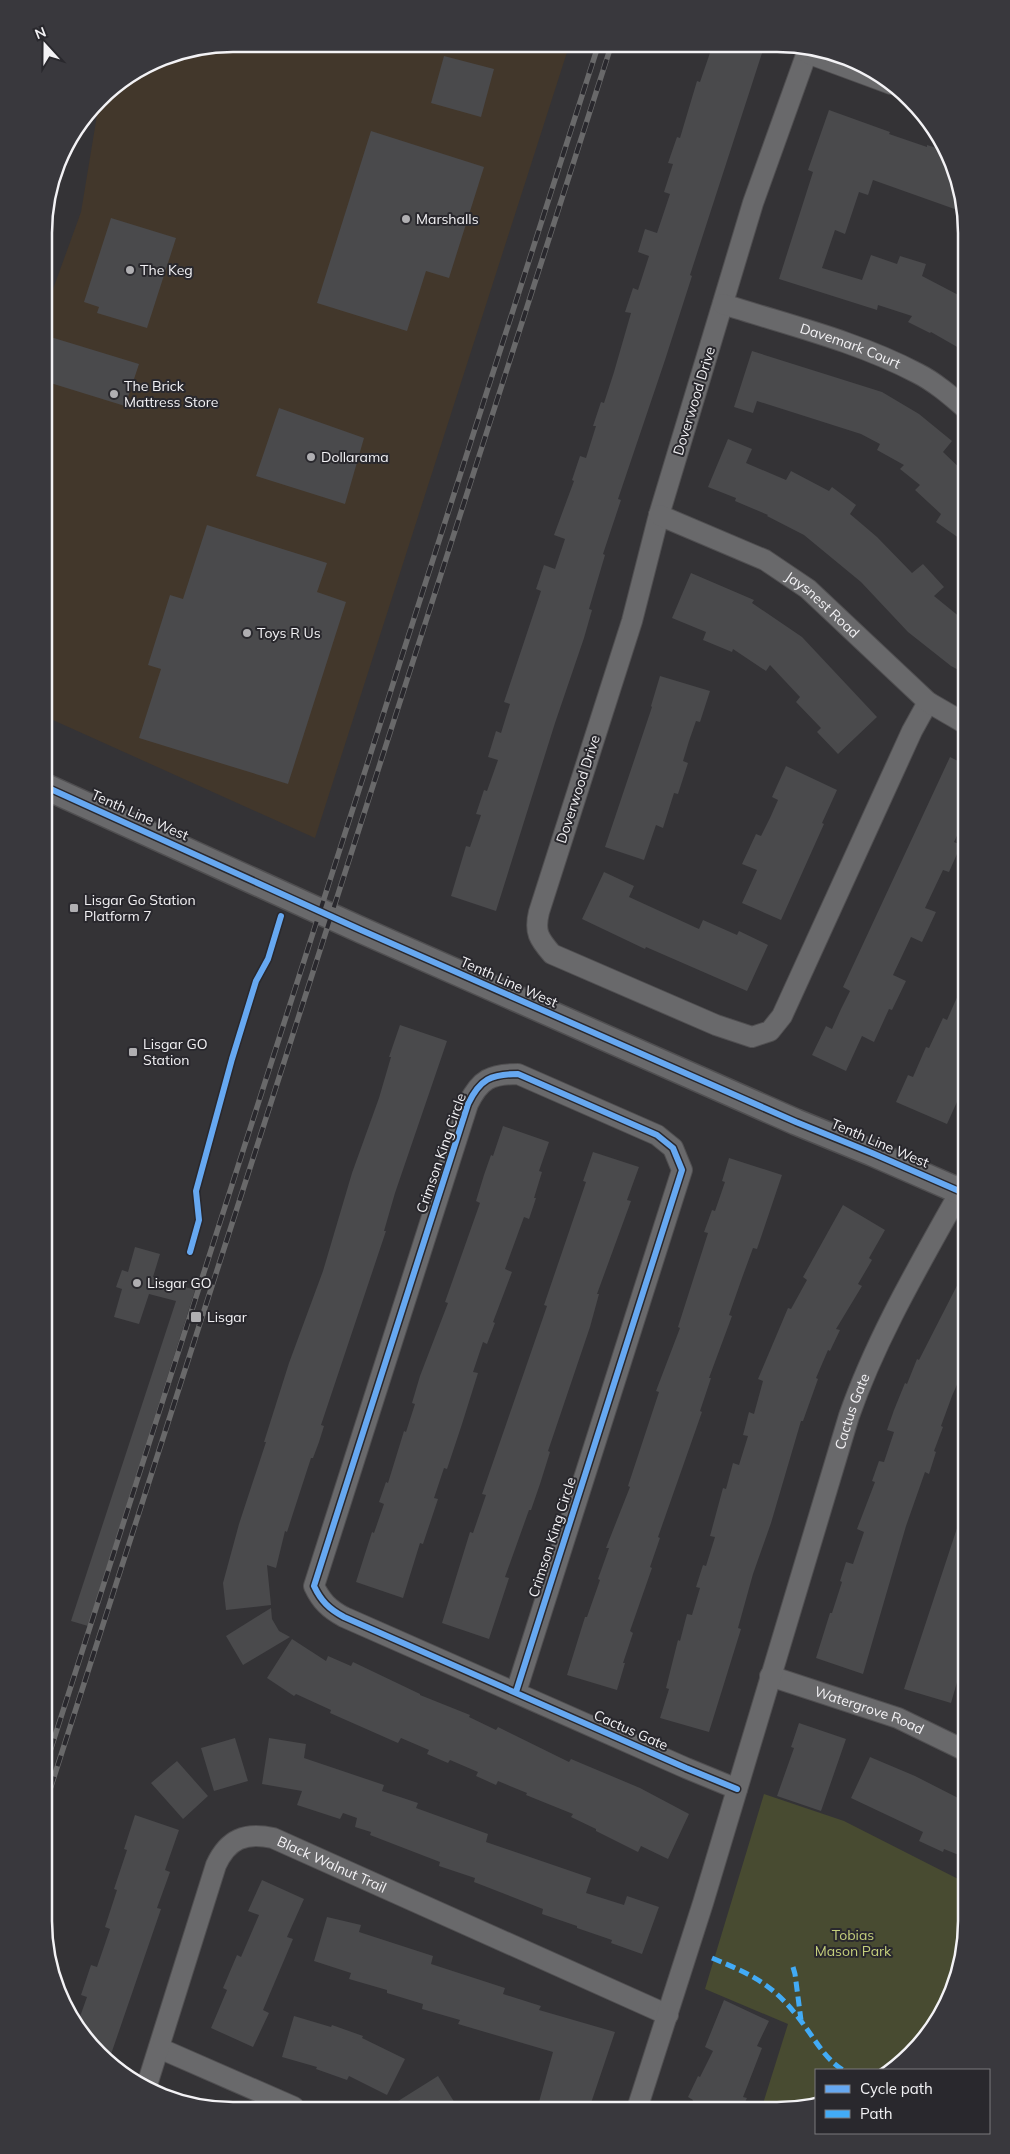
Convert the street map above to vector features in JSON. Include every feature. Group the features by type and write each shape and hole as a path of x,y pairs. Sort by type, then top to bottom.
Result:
{"street":[{"name":"Doverwood Drive","path":"806,55 752,204 660,515 632,621 536,924 540,940 552,954 716,1026 752,1037 770,1031 782,1016 912,731 928,702"},
{"name":"Davemark Court","path":"723,304 854,346 891,361 919,374 958,403"},
{"name":"Jaysnest Road","path":"660,515 765,560 808,589 928,702 958,719"},
{"name":"Tenth Line West","path":"52,790 353,926 796,1122 958,1187"},
{"name":"Crimson King Circle","path":"500,1074 518,1074 658,1135 673,1148 679,1158 682,1170 516,1692 329,1610 314,1586 468,1104 474,1092 486,1079 500,1074"},
{"name":"Cactus Gate","path":"639,2102 668,2014 859,1387 888,1324 958,1200"},
{"name":"Watergrove Road","path":"770,1676 898,1718 958,1747"},
{"name":"Cactus Gate","path":"516,1692 737,1789"},
{"name":"Black Walnut Trail","path":"149,2080 216,1865 229,1846 236,1840 248,1836 273,1838 668,2014"},
{"path":"159,2048 283,2102"}],"shaded area":[{"path":"234,52 567,52 315,838 52,720 52,292 81,212 97,114 114,97 133,83 153,71 175,62 198,56"}],"green space":[{"name":"Tobias Mason Park","path":"764,1794 844,1821 958,1879 956,1944 944,1990 927,2021 913,2040 896,2057 880,2069 815,2069 815,2097 764,2102 788,2024 705,1989"}],"building":[{"path":"710,52 762,52 690,275 692,276 665,360 618,499 621,500 603,554 605,555 589,609 592,610 584,638 555,723 496,911 451,896 466,846 470,847 481,815 476,814 484,790 487,791 498,760 488,757 496,731 501,733 510,704 504,702 541,591 536,589 544,565 555,569 565,539 554,535 574,481 572,480 580,456 586,458 596,426 593,426 601,402 604,403 631,313 625,312 633,288 638,290 649,256 638,252 645,229 657,233 670,194 664,192 673,164 668,163 677,137 680,138 697,81 700,82"},
{"path":"444,56 494,69 481,117 431,103"},
{"path":"829,110 890,132 889,134 927,147 927,145 936,148 948,175 956,209 873,180 868,195 859,192 845,234 835,230 822,268 862,280 871,255 897,264 900,256 926,264 922,276 958,295 958,347 931,332 908,322 912,316 878,305 877,310 779,279 813,172 808,170"},
{"name":"Marshalls","path":"371,131 484,167 449,278 426,271 407,331 317,303"},
{"name":"The Keg","path":"111,218 176,238 147,328 97,313 99,307 84,302"},
{"path":"52,337 139,364 125,406 52,383"},
{"path":"752,351 882,392 919,414 952,441 943,452 958,466 958,537 936,522 941,514 915,490 920,485 900,469 904,465 877,450 880,444 861,434 757,401 753,413 734,407"},
{"name":"Dollarama","path":"279,408 364,438 345,504 256,476"},
{"path":"728,439 752,449 746,463 786,480 791,471 829,491 832,487 856,505 850,514 877,537 912,573 923,564 944,587 934,596 958,616 958,670 908,632 861,582 804,535 768,515 735,501 736,498 708,487"},
{"name":"Toys R Us","path":"207,525 327,563 317,592 346,602 288,784 139,738 161,669 148,665 170,595 183,599"},
{"path":"691,573 754,600 752,603 802,637 877,717 838,754 817,732 821,728 796,702 800,697 770,665 766,671 733,649 732,652 703,640 706,632 672,618"},
{"path":"660,676 710,691 700,722 696,721 689,741 683,761 688,763 678,794 674,793 663,828 656,825 644,860 605,847 652,707"},
{"path":"950,757 958,761 958,834 954,842 958,844 958,852 949,872 943,870 925,908 936,912 922,942 911,937 893,975 906,981 892,1010 889,1009 874,1042 862,1036 846,1071 812,1055 826,1026 832,1029 850,991 843,987"},
{"path":"786,766 837,790 822,823 824,824 781,920 742,903 757,870 742,864 756,834 761,836 770,818 778,800 772,797"},
{"path":"604,872 634,886 629,897 699,929 703,920 737,935 739,931 768,945 747,991 646,947 645,949 582,919"},
{"path":"958,995 958,1100 947,1124 896,1102 908,1075 913,1077 926,1047 929,1048 943,1018 947,1020"},
{"path":"400,1025 447,1041 395,1193 384,1231 386,1231 321,1425 324,1426 319,1442 313,1458 311,1458 287,1532 285,1531 276,1568 267,1565 271,1605 226,1610 223,1583 239,1524 289,1363 323,1271 352,1173 379,1098 391,1057 389,1057"},
{"path":"503,1126 549,1142 539,1171 542,1172 534,1198 536,1198 529,1219 524,1217 505,1269 512,1272 493,1322 495,1323 487,1344 483,1342 473,1372 478,1373 447,1469 444,1468 434,1498 438,1499 423,1544 420,1543 403,1598 356,1582 372,1532 374,1533 384,1504 379,1502 386,1482 388,1483 404,1431 406,1432 415,1404 412,1403 420,1376 448,1303 445,1302 480,1203 476,1201 484,1175 491,1155 493,1156"},
{"path":"593,1152 639,1167 627,1200 631,1201 597,1294 599,1294 590,1327 548,1451 550,1452 540,1484 505,1577 509,1578 489,1639 442,1623 470,1532 473,1533 486,1495 482,1494 547,1306 544,1305 586,1182 583,1181"},
{"path":"729,1158 782,1175 757,1249 753,1248 729,1315 732,1316 709,1378 711,1378 700,1411 702,1412 658,1537 660,1538 650,1567 652,1568 630,1631 633,1633 623,1663 625,1663 617,1690 567,1675 585,1617 587,1617 600,1580 598,1579 609,1548 606,1548 630,1487 628,1486 659,1392 656,1391 680,1328 678,1327 708,1233 704,1232 712,1210 715,1211 725,1182 722,1181"},
{"path":"843,1205 885,1230 869,1258 872,1260 858,1284 862,1286 836,1329 840,1330 830,1351 828,1350 816,1378 818,1379 803,1421 801,1421 771,1523 753,1574 738,1628 741,1629 709,1732 660,1718 669,1689 666,1688 678,1640 680,1641 687,1614 692,1615 700,1588 696,1587 703,1565 706,1566 715,1537 710,1536 723,1488 726,1489 733,1463 739,1465 748,1436 743,1435 749,1412 754,1414 763,1381 758,1379 788,1308 791,1309 807,1280 803,1277"},
{"path":"135,1247 160,1254 153,1277 195,1290 88,1626 71,1621 176,1301 149,1294 139,1324 114,1317 122,1289 116,1287 122,1270 128,1272"},
{"path":"958,1284 958,1382 941,1426 943,1427 934,1451 936,1452 929,1474 925,1472 906,1526 863,1674 816,1658 842,1582 840,1581 846,1562 853,1564 864,1532 857,1529 875,1482 872,1481 879,1461 884,1462 894,1432 887,1430 905,1383 907,1384 917,1359 919,1360"},
{"path":"958,1525 958,1679 951,1703 904,1689"},
{"path":"271,1608 272,1619 279,1631 290,1637 243,1665 226,1636"},
{"path":"292,1639 326,1661 328,1656 351,1666 353,1662 420,1695 470,1715 469,1717 496,1730 498,1727 569,1762 571,1759 640,1788 689,1814 668,1859 641,1846 638,1852 571,1817 573,1814 526,1795 527,1793 498,1781 496,1785 476,1776 478,1772 450,1760 448,1763 427,1754 429,1750 401,1738 398,1743 330,1713 331,1710 296,1694 294,1696 267,1678"},
{"path":"799,1723 846,1739 821,1811 777,1796 794,1748 791,1747"},
{"path":"235,1738 248,1781 214,1791 201,1748"},
{"path":"269,1738 306,1744 304,1758 384,1785 382,1791 418,1803 416,1808 488,1834 486,1842 591,1878 586,1893 624,1905 627,1896 659,1907 642,1954 611,1943 612,1940 577,1928 577,1926 542,1914 543,1909 474,1882 475,1878 439,1866 440,1862 370,1835 371,1832 355,1827 357,1818 343,1813 340,1819 297,1805 302,1791 262,1784"},
{"path":"870,1757 915,1776 958,1798 958,1855 944,1849 943,1852 919,1841 923,1832 851,1798"},
{"path":"177,1761 208,1796 183,1819 151,1783"},
{"path":"135,1815 179,1830 165,1870 170,1872 157,1908 161,1909 111,2054 97,2040 80,2016 87,1997 81,1995 91,1965 97,1967 110,1929 105,1927 117,1890 114,1889 127,1850 124,1849"},
{"path":"262,1880 304,1899 287,1937 293,1939 263,2010 269,2013 253,2047 211,2028 227,1990 223,1988 237,1955 241,1957 259,1915 248,1911"},
{"path":"327,1917 361,1925 359,1932 433,1956 431,1964 505,1988 503,1994 541,2006 539,2010 615,2032 591,2102 539,2102 553,2052 458,2024 460,2020 422,2009 423,2004 387,1993 387,1990 349,1979 351,1973 314,1961"},
{"path":"724,2000 769,2021 757,2046 762,2048 743,2097 747,2098 745,2102 692,2102 693,2100 688,2097 713,2051 705,2047"},
{"path":"294,2016 331,2027 332,2025 363,2036 362,2038 405,2059 387,2095 349,2076 347,2080 316,2069 317,2067 282,2057"},
{"path":"438,2076 454,2102 397,2102"}],"railway":[{"path":"52,1745 596,52"},
{"path":"52,1783 609,52"}],"marked path":[{"path":"712,1958 751,1976 772,1990 801,2021 825,2054 842,2069"},
{"path":"793,1967 801,2020"}],"cycle path":[{"path":"52,790 361,930 796,1122 958,1191"},
{"path":"190,1252 199,1220 196,1191 232,1059 256,981 268,959 281,916"},
{"path":"516,1692 682,1170 673,1148 657,1135 518,1074 500,1075 487,1080 477,1089 468,1104 314,1586 326,1604 344,1617 737,1789"}],"place":[{"name":"Marshalls","path":"406,219"},
{"name":"The Keg","path":"130,270"},
{"name":"The Brick Mattress Store","path":"114,394"},
{"name":"Dollarama","path":"311,457"},
{"name":"Toys R Us","path":"247,633"},
{"name":"Lisgar Go Station Platform 7","path":"74,908"},
{"name":"Lisgar GO Station","path":"133,1052"},
{"name":"Lisgar GO","path":"137,1283"},
{"name":"Lisgar","path":"196,1317"}]}
